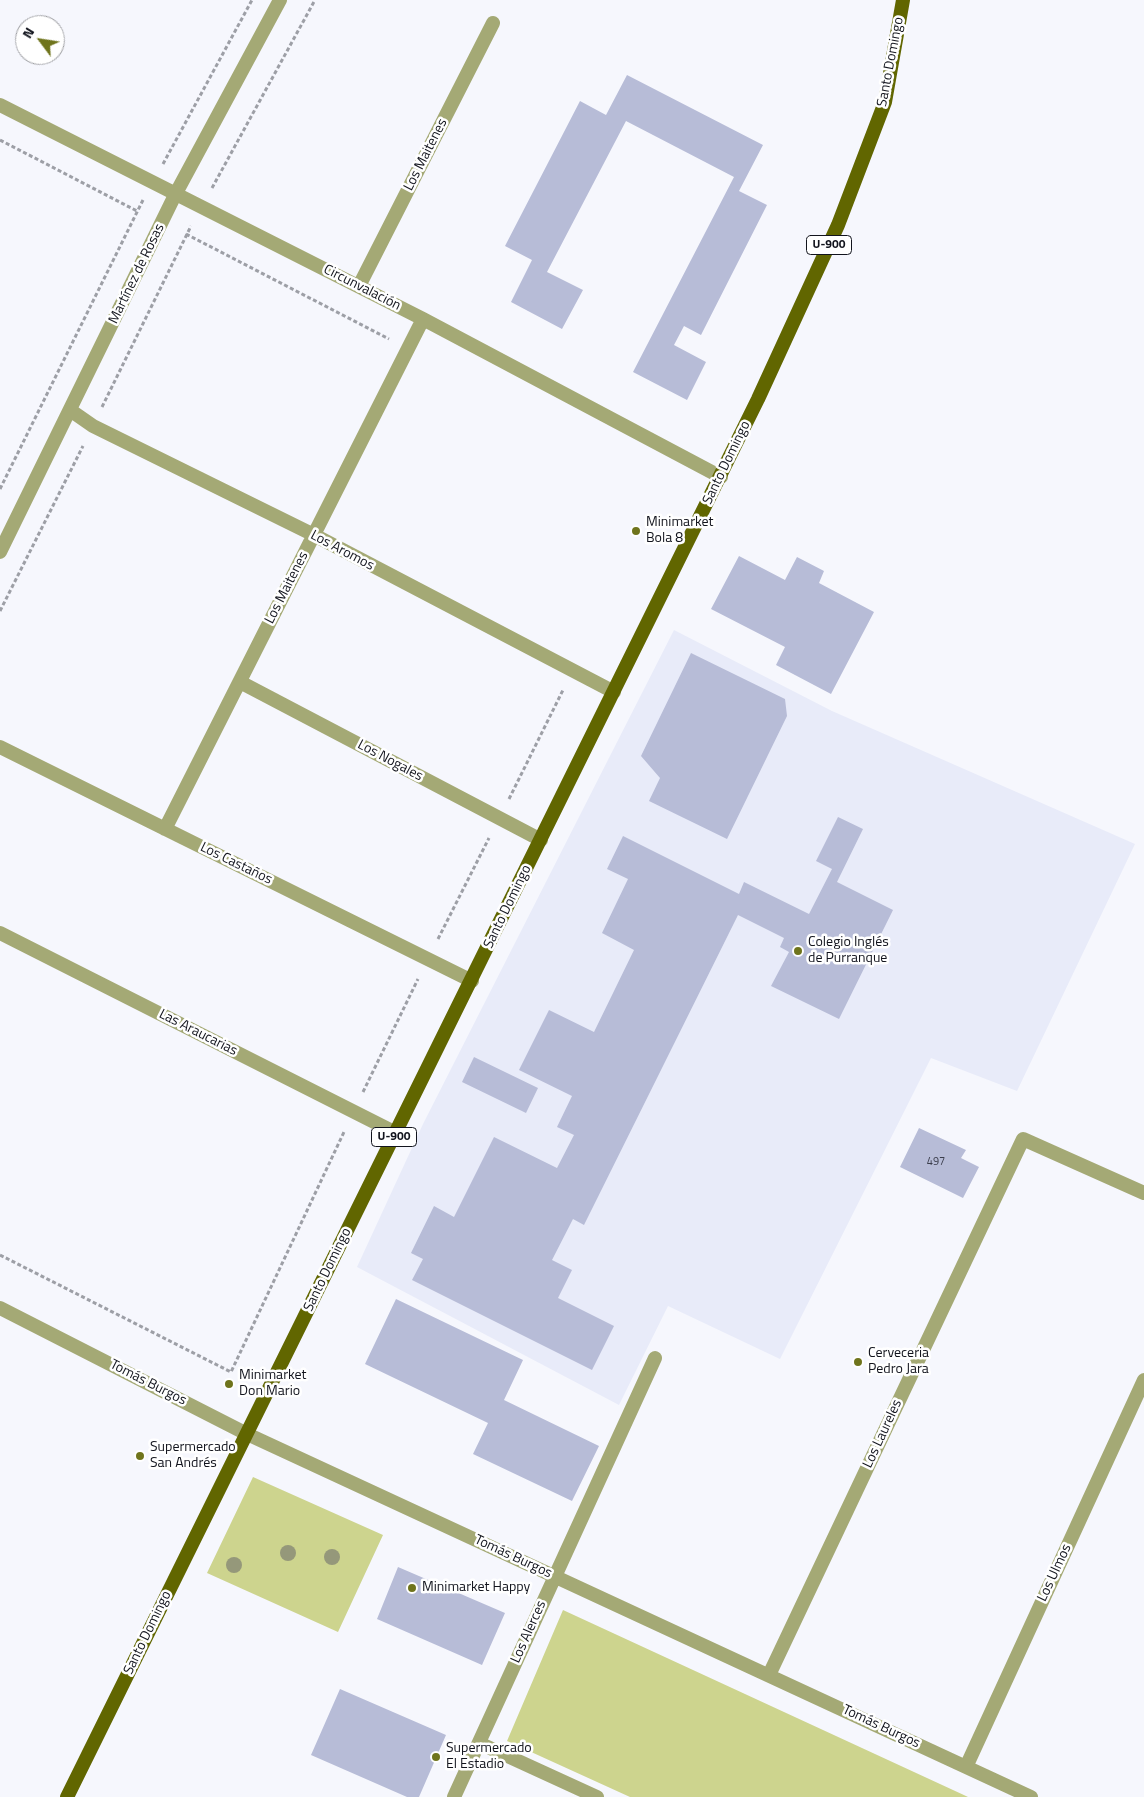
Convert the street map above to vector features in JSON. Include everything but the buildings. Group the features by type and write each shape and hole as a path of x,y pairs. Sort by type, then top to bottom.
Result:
{"main road":[{"name":"Santo Domingo","path":"67,1797 721,477 838,225 885,102 903,0"}],"street":[{"name":"Martínez de Rosas","path":"0,552 175,195 280,0"},
{"name":"Los Maitenes","path":"358,286 494,23"},
{"name":"Circunvalación","path":"0,105 423,319 721,477"},
{"name":"Los Maitenes","path":"165,829 423,319"},
{"name":"Los Aromos","path":"70,410 93,426 314,535 614,692"},
{"name":"Los Nogales","path":"240,682 541,840"},
{"name":"Los Castaños","path":"0,747 472,981"},
{"name":"Las Araucarias","path":"0,933 396,1133"},
{"name":"Los Laureles","path":"769,1675 1023,1139 1144,1193"},
{"name":"Tomás Burgos","path":"0,1308 247,1434 1031,1797"},
{"name":"Los Alerces","path":"454,1797 655,1358"},
{"name":"Los Ulmos","path":"966,1767 1144,1380"},
{"path":"480,1743 597,1797"}],"path":[{"path":"0,489 137,211 252,0"},
{"path":"0,611 93,426 186,234 315,0"},
{"path":"0,140 137,211"},
{"path":"186,234 408,349"}],"shaded area":[{"name":"Colegio Inglés de Purranque","path":"674,630 832,711 1135,844 1017,1091 931,1058 780,1359 668,1306 619,1405 357,1267 423,1124"}],"green space":[{"path":"253,1477 383,1535 338,1632 207,1573"},
{"path":"563,1610 968,1797 630,1797 507,1741"}],"place":[{"name":"Minimarket Bola 8","path":"636,531"},
{"name":"Colegio Inglés de Purranque","path":"798,951"},
{"name":"Cerveceria Pedro Jara","path":"858,1362"},
{"name":"Minimarket Don Mario","path":"229,1384"},
{"name":"Supermercado San Andrés","path":"140,1456"},
{"name":"Minimarket Happy","path":"412,1588"},
{"name":"Supermercado El Estadio","path":"436,1757"}]}
